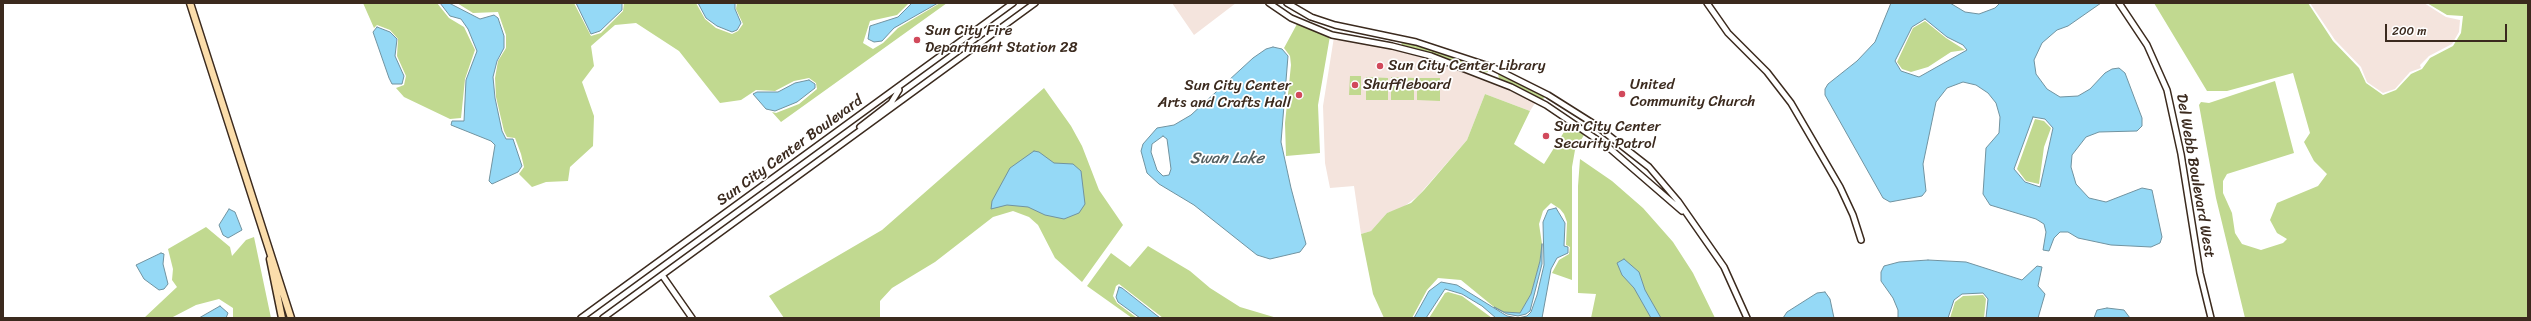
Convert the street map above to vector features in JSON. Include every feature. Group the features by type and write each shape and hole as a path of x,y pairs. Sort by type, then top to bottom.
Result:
{"main road":[{"path":"190,3 292,318"},
{"path":"264,235 282,318"}],"street":[{"name":"Sun City Center Boulevard","path":"581,318 1013,3"},
{"name":"Sun City Center Boulevard","path":"603,318 1035,3"},
{"path":"1269,3 1292,19 1332,35 1392,46 1444,60 1489,77 1546,105 1627,161 1690,218"},
{"path":"1287,3 1298,10 1335,25 1402,38 1445,50 1492,67 1551,97 1594,124 1649,167 1690,218 1724,267 1747,318"},
{"path":"1707,3 1728,33 1767,72 1791,103 1840,188 1853,215 1861,240"},
{"name":"Del Webb Boulevard West","path":"2119,3 2147,45 2160,69 2169,96 2181,154 2200,273 2211,318"},
{"path":"1292,19 1298,10"},
{"path":"854,135 860,127 891,103 897,95 898,86"},
{"path":"1546,105 1551,97"},
{"path":"1627,161 1633,154"},
{"path":"1642,174 1649,167"},
{"path":"662,275 692,318"}],"shaded area":[{"path":"1172,3 1236,3 1194,35"},
{"path":"2310,3 2424,3 2446,17 2460,20 2459,32 2452,44 2429,56 2420,65 2421,68 2410,72 2395,89 2383,93 2367,82 2361,67 2335,40"},
{"path":"1334,37 1421,56 1477,75 1535,103 1530,111 1485,94 1467,140 1418,196 1402,208 1387,213 1371,231 1361,234 1354,186 1330,188 1325,163 1323,106"}],"green space":[{"path":"363,3 437,3 449,18 464,27 475,50 465,79 461,118 450,119 404,97 396,88 404,85 406,76 397,56 398,39 390,30 377,25 374,28"},
{"path":"457,3 574,3 591,36 601,33 623,11 624,3 696,3 705,19 716,28 732,34 738,31 743,24 736,9 737,3 909,3 897,15 870,21 863,43 873,49 883,43 898,28 940,3 947,3 781,122 772,112 776,113 799,104 817,89 816,83 809,78 794,81 775,91 756,90 741,100 720,103 679,51 636,23 615,25 591,46 594,66 582,82 594,116 593,146 570,167 568,181 546,182 532,187 519,174 524,167 521,154 515,138 507,137 504,131 496,97 495,78 498,61 506,48 506,35 498,12 473,13"},
{"path":"2154,3 2308,3 2333,41 2359,68 2366,83 2383,95 2396,90 2411,74 2422,69 2430,58 2453,46 2461,33 2463,16 2447,15 2427,3 2528,3 2528,318 2245,318 2216,198 2199,105 2201,102 2209,103 2275,81 2294,153 2227,174 2223,181 2223,193 2232,213 2235,233 2242,244 2261,250 2283,243 2287,239 2277,233 2270,220 2277,203 2318,186 2327,174 2314,161 2304,142 2310,133 2293,73 2227,91 2207,91"},
{"path":"1925,21 1946,38 1965,50 1951,52 1928,67 1911,72 1902,69 1897,62 1913,28"},
{"path":"1297,24 1330,36 1318,105 1320,153 1286,156 1285,123 1291,65 1290,56 1284,48"},
{"path":"1401,41 1477,64 1487,68 1488,72 1484,73 1402,46"},
{"path":"1498,74 1543,95 1544,98 1542,100 1499,79"},
{"name":"Shuffleboard","path":"1350,76 1361,76 1361,95 1349,95"},
{"path":"1366,77 1388,78 1388,100 1366,100"},
{"path":"1391,77 1414,78 1414,100 1391,100"},
{"path":"1417,78 1440,78 1440,101 1417,100"},
{"path":"1044,88 1071,126 1082,146 1099,190 1123,225 1082,282 1055,258 1038,225 1029,217 1013,211 993,217 935,262 892,288 880,301 880,318 784,318 769,296 882,230"},
{"path":"1485,94 1530,111 1514,144 1544,164 1569,124 1584,135 1575,150 1572,167 1572,280 1552,273 1559,260 1569,254 1570,247 1566,245 1567,222 1564,214 1560,209 1551,203 1543,211 1539,224 1542,244 1540,261 1531,294 1520,314 1504,312 1494,307 1461,280 1438,278 1427,290 1412,318 1384,318 1373,294 1361,234 1371,231 1387,213 1411,203 1424,190 1467,140"},
{"path":"2035,119 2044,121 2051,128 2044,147 2039,184 2026,181 2017,169"},
{"path":"1580,159 1612,181 1643,208 1673,242 1693,273 1715,318 1591,318 1596,294 1578,293 1578,186"},
{"path":"206,227 230,247 232,256 246,240 254,237 271,318 233,318 233,308 219,299 196,305 171,318 144,318 177,287 172,280 173,269 168,249"},
{"path":"1148,246 1190,271 1210,288 1240,307 1277,318 1163,318 1119,284 1116,286 1113,296 1117,303 1137,318 1132,318 1087,286 1111,253 1130,267"},
{"path":"1448,292 1462,296 1492,318 1429,318 1445,293"},
{"path":"1983,295 1986,299 1984,318 1950,318 1955,302 1963,296"}],"water":[{"path":"440,3 449,3 480,19 494,15 498,18 504,36 504,48 497,61 493,77 495,98 502,131 506,139 513,139 522,166 518,172 492,184 489,181 495,145 491,141 451,125 452,121 464,121 466,80 477,51 468,29 461,19 450,16"},
{"path":"576,3 622,3 622,10 600,31 591,34"},
{"path":"698,3 735,3 735,9 741,23 737,30 732,32 717,26 706,18"},
{"path":"912,3 938,3 894,28 882,41 874,42 868,39 870,26 898,17"},
{"path":"1891,3 1950,3 1965,12 1979,14 1995,8 2000,3 2101,3 2068,26 2057,30 2042,43 2034,60 2036,74 2047,89 2060,97 2078,96 2090,89 2105,73 2112,69 2119,68 2125,73 2142,118 2142,126 2137,131 2099,132 2086,137 2072,155 2071,167 2076,184 2089,198 2106,202 2142,188 2152,190 2162,237 2160,243 2151,247 2111,245 2078,238 2068,232 2060,232 2054,238 2049,251 2043,250 2046,232 2044,224 2036,219 1990,205 1983,194 1986,148 1999,133 2000,117 1996,103 1988,93 1976,85 1963,82 1947,88 1936,102 1923,164 1926,191 1922,196 1890,202 1883,198 1825,95 1825,89 1828,84 1857,61 1875,42","holes":["1925,19 1947,37 1963,45 1967,50 1919,77 1901,71 1895,61 1912,27","2033,117 2045,119 2053,128 2040,187 2025,182 2014,169"]},
{"path":"377,27 390,32 397,39 395,56 404,76 402,84 392,84 389,78 373,32"},
{"name":"Swan Lake","path":"1273,47 1282,49 1288,56 1281,142 1291,188 1306,244 1300,252 1270,259 1257,255 1194,205 1159,184 1147,173 1141,151 1143,144 1157,128 1174,125 1191,115 1253,58 1266,49","holes":["1163,136 1167,139 1171,169 1169,175 1163,176 1157,170 1151,152 1152,144"]},
{"path":"809,80 815,84 815,88 797,102 775,111 766,109 753,94 757,92 778,92 795,83"},
{"path":"1034,151 1039,152 1054,163 1073,164 1081,171 1085,204 1079,213 1064,219 1045,215 1028,207 1007,205 991,209 992,201 1010,168"},
{"path":"1556,208 1565,223 1564,246 1568,247 1568,253 1557,258 1551,269 1542,318 1518,318 1527,316 1531,312 1537,295 1544,265 1543,222 1548,210"},
{"path":"229,209 235,212 242,230 228,238 223,235 219,225"},
{"path":"1542,244 1542,264 1530,311 1526,314 1518,316 1507,314 1494,307 1504,312 1520,313 1531,294 1540,261"},
{"path":"161,253 164,254 163,264 168,284 164,289 159,290 144,279 136,265"},
{"path":"1624,259 1639,272 1645,290 1661,318 1651,318 1634,288 1622,275 1617,263"},
{"path":"1928,260 1966,262 2022,280 2037,266 2042,267 2038,286 2045,294 2038,318 1986,318 1988,299 1983,293 1962,294 1954,300 1948,318 1898,318 1898,310 1893,298 1881,281 1881,272 1884,266 1899,262"},
{"path":"1441,282 1457,285 1507,316 1518,318 1496,318 1482,306 1462,294 1445,289 1426,318 1414,318 1429,291"},
{"path":"1119,287 1160,318 1140,318 1118,302 1116,297"},
{"path":"1825,292 1830,299 1834,318 1783,318 1787,312 1817,293"},
{"path":"220,306 228,313 226,318 199,318"},
{"path":"2107,308 2124,310 2130,318 2094,318 2097,310"}],"place":[{"name":"Sun City Fire Department Station 28","path":"917,40"},
{"name":"Sun City Center Library","path":"1380,66"},
{"name":"Shuffleboard","path":"1355,85"},
{"name":"United Community Church","path":"1622,94"},
{"name":"Sun City Center Arts and Crafts Hall","path":"1299,95"},
{"name":"Sun City Center Security Patrol","path":"1546,136"}]}
